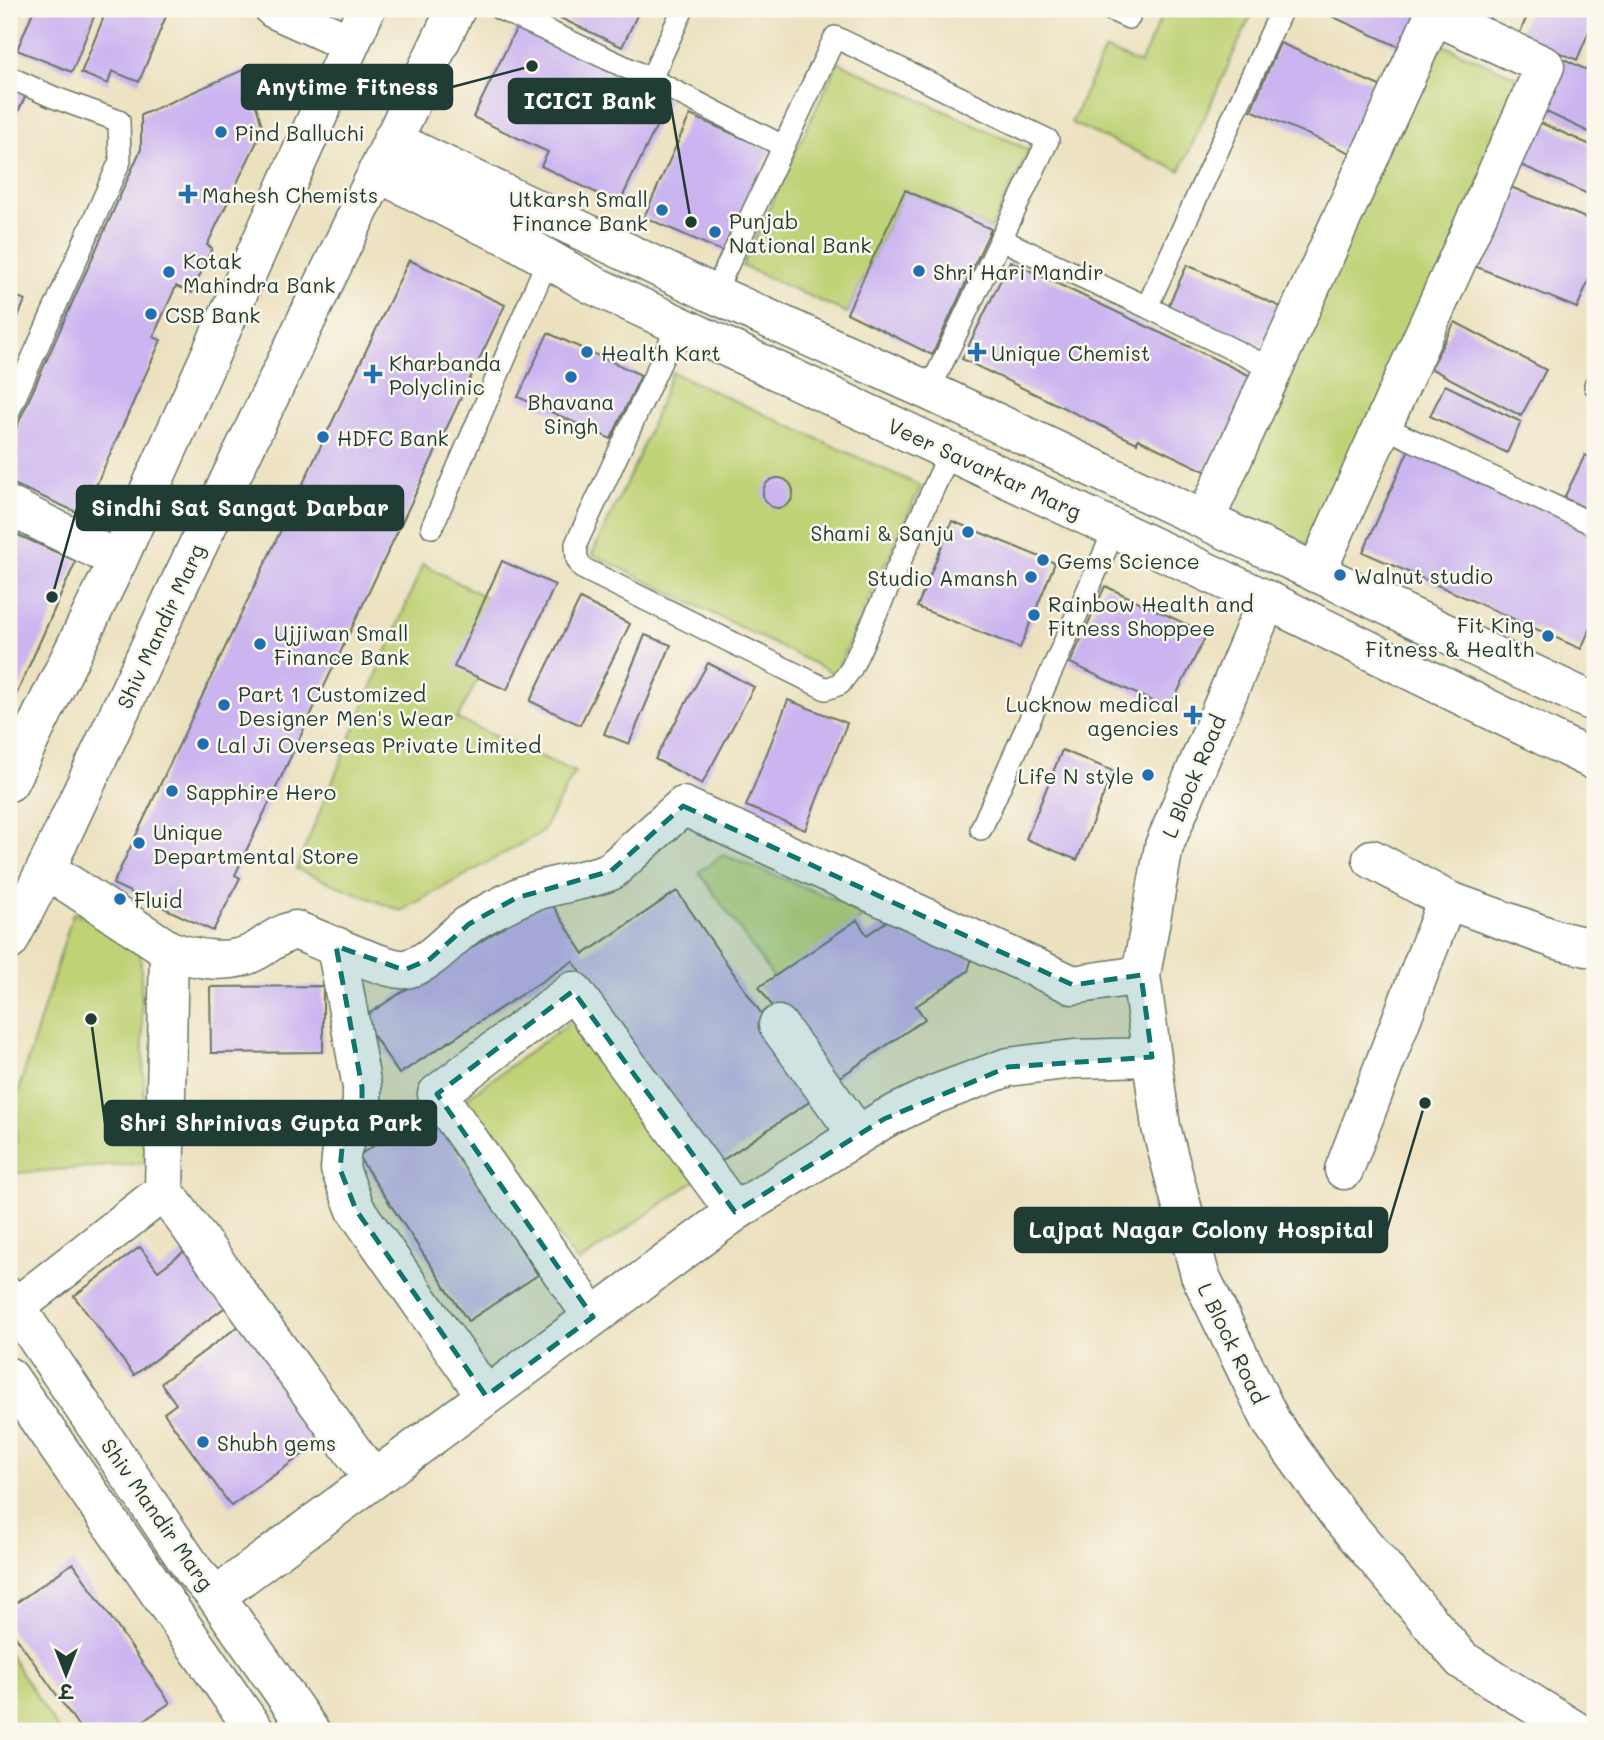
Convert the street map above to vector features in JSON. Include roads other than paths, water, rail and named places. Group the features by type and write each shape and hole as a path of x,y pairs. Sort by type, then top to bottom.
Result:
{"street":[{"path":"274,9 349,43"},
{"path":"9,782 118,560 366,9"},
{"name":"Shiv Mandir Marg","path":"9,941 46,869 456,9"},
{"path":"1205,520 1434,15 1545,66 1316,573"},
{"path":"384,156 714,294 929,391 1595,703"},
{"name":"Veer Savarkar Marg","path":"384,156 469,219 510,237 591,284 1267,600 1595,761"},
{"path":"9,506 118,560"},
{"name":"L Block Road","path":"1267,600 1164,846 1141,975 1161,1127 1200,1275 1272,1423 1336,1513 1462,1660 1576,1731"},
{"path":"46,869 169,950 189,957 231,960 254,952 284,933 295,930 387,966 404,970 430,959 470,924 516,898 556,884 611,871 683,806 1073,985 1141,975"},
{"path":"1372,859 1447,900 1558,940 1587,947 1595,940"},
{"path":"1344,1170 1447,900"},
{"path":"336,946 362,1087 362,1105 342,1148 340,1169 356,1210 486,1396"},
{"path":"169,950 164,1191 373,1479"},
{"path":"593,1317 437,1094 573,991 735,1212"},
{"path":"778,1025 858,1135"},
{"path":"216,1596 735,1212 884,1119 936,1094 1008,1066 1074,1059 1152,1057"},
{"path":"12,1302 164,1191"},
{"name":"Shiv Mandir Marg","path":"12,1302 194,1572 216,1596 310,1731"},
{"name":"Shiv Mandir Marg","path":"9,1377 255,1731"}],"lane":[{"path":"500,9 651,79 783,146"},
{"path":"651,79 683,9"},
{"path":"1109,9 1129,18"},
{"path":"1147,307 1282,9"},
{"path":"714,294 835,37 1048,140 929,391"},
{"path":"9,77 53,97 119,121 120,161 9,411"},
{"path":"1000,239 1274,370"},
{"path":"432,527 548,259"},
{"path":"678,325 576,544 577,559 582,568 825,689 840,684 851,668 950,452"},
{"path":"1382,426 1595,525"},
{"path":"981,829 1115,528"}],"place":[{"name":"Anytime Fitness","path":"532,66"},
{"name":"Pind Balluchi","path":"221,132"},
{"name":"Mahesh Chemists","path":"188,194"},
{"name":"Utkarsh Small Finance Bank","path":"662,210"},
{"name":"ICICI Bank","path":"691,222"},
{"name":"Punjab National Bank","path":"715,232"},
{"name":"Shri Hari Mandir","path":"919,271"},
{"name":"Kotak Mahindra Bank","path":"169,272"},
{"name":"CSB Bank","path":"151,314"},
{"name":"Health Kart","path":"587,352"},
{"name":"Unique Chemist","path":"977,352"},
{"name":"Kharbanda Polyclinic","path":"373,374"},
{"name":"Bhavana Singh","path":"571,377"},
{"name":"HDFC Bank","path":"323,437"},
{"name":"Shami & Sanju","path":"968,532"},
{"name":"Gems Science","path":"1043,560"},
{"name":"Walnut studio","path":"1340,575"},
{"name":"Studio Amansh","path":"1031,577"},
{"name":"Sindhi Sat Sangat Darbar","path":"52,597"},
{"name":"Rainbow Health and Fitness Shoppee","path":"1034,615"},
{"name":"Fit King Fitness & Health","path":"1548,636"},
{"name":"Ujjiwan Small Finance Bank","path":"260,644"},
{"name":"Part 1 Customized Designer Men's Wear","path":"224,705"},
{"name":"Lucknow medical agencies","path":"1193,715"},
{"name":"Lal Ji Overseas Private Limited","path":"203,744"},
{"name":"Life N style","path":"1148,775"},
{"name":"Sapphire Hero","path":"172,791"},
{"name":"Unique Departmental Store","path":"139,843"},
{"name":"Fluid","path":"120,899"},
{"name":"Shri Shrinivas Gupta Park","path":"91,1019"},
{"name":"Lajpat Nagar Colony Hospital","path":"1425,1103"},
{"name":"Shubh gems","path":"203,1442"}]}
